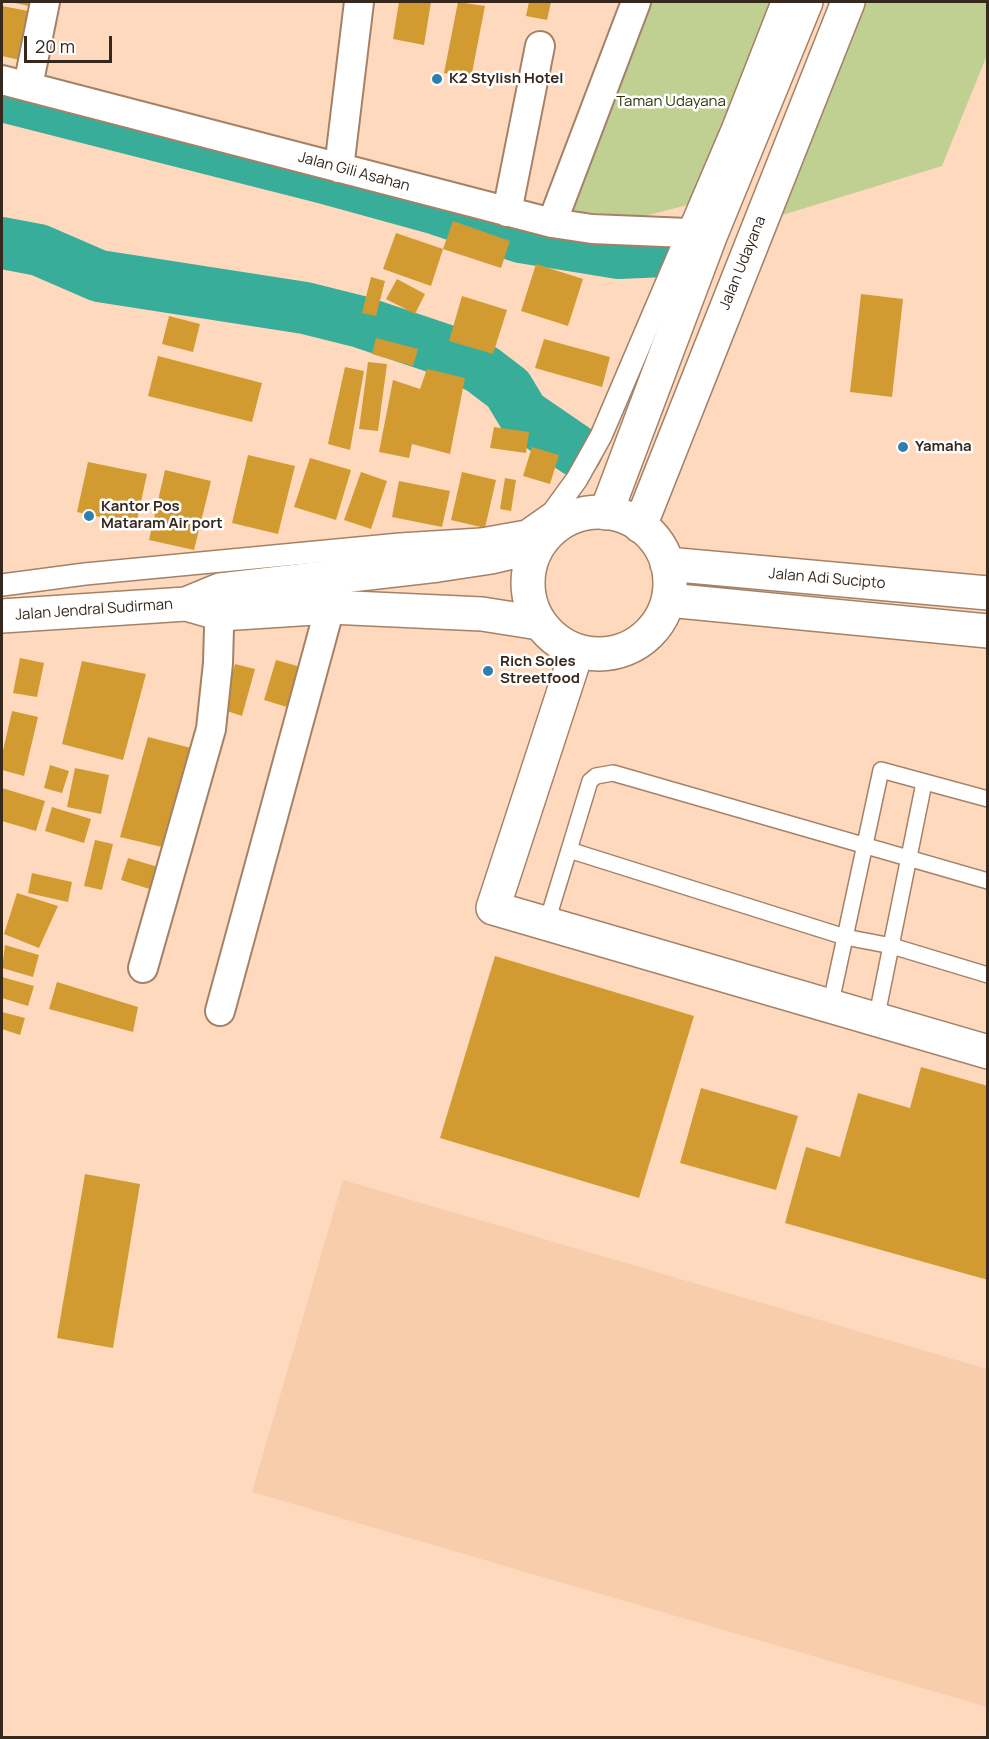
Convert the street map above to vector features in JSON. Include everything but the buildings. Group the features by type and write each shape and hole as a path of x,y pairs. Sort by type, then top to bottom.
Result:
{"main road":[{"path":"606,513 699,233 806,2"},
{"name":"Jalan Udayana","path":"640,526 848,2"},
{"path":"606,513 640,526 657,543 667,564 670,588 668,600 652,631 634,645 600,655 577,651 556,640 539,623 528,590 529,567 538,546 553,529 572,517 606,513"},
{"path":"221,602 491,557 538,546"},
{"name":"Jalan Adi Sucipto","path":"667,564 987,593"},
{"path":"668,600 987,631"},
{"path":"221,602 482,614 539,623"},
{"name":"Jalan Jendral Sudirman","path":"2,616 221,602"},
{"path":"577,651 493,908 987,1052"}],"street":[{"path":"15,83 45,2"},
{"path":"339,168 359,2"},
{"path":"552,223 636,2"},
{"path":"2,585 108,572 400,544 481,540 526,531 553,512 576,479 601,436 699,233 733,127 782,2"},
{"path":"507,212 540,46"},
{"name":"Jalan Gili Asahan","path":"15,83 552,223 592,229 699,233"},
{"path":"143,968 211,729 221,602"},
{"path":"220,1011 330,607"}],"lane":[{"path":"830,1007 881,770 987,799"},
{"path":"546,925 590,781 596,776 613,773 987,881"},
{"path":"876,1020 924,783"},
{"path":"569,850 845,937 892,946 987,975"}],"shaded area":[{"path":"343,1180 987,1369 987,1707 252,1492"}],"green space":[{"name":"Taman Udayana","path":"647,2 776,2 695,203 645,216 562,211"},
{"path":"866,2 987,2 987,55 942,166 779,216"}],"waterway":[{"path":"2,96 325,178 437,209 521,237 619,253 665,251"},
{"path":"2,243 39,250 99,276 305,308 361,322 453,353 483,370 508,389 523,414 577,451"}],"place":[{"name":"K2 Stylish Hotel","path":"437,79"},
{"name":"Yamaha","path":"903,447"},
{"name":"Kantor Pos Mataram Air port","path":"89,516"},
{"name":"Rich Soles Streetfood","path":"488,671"}]}
